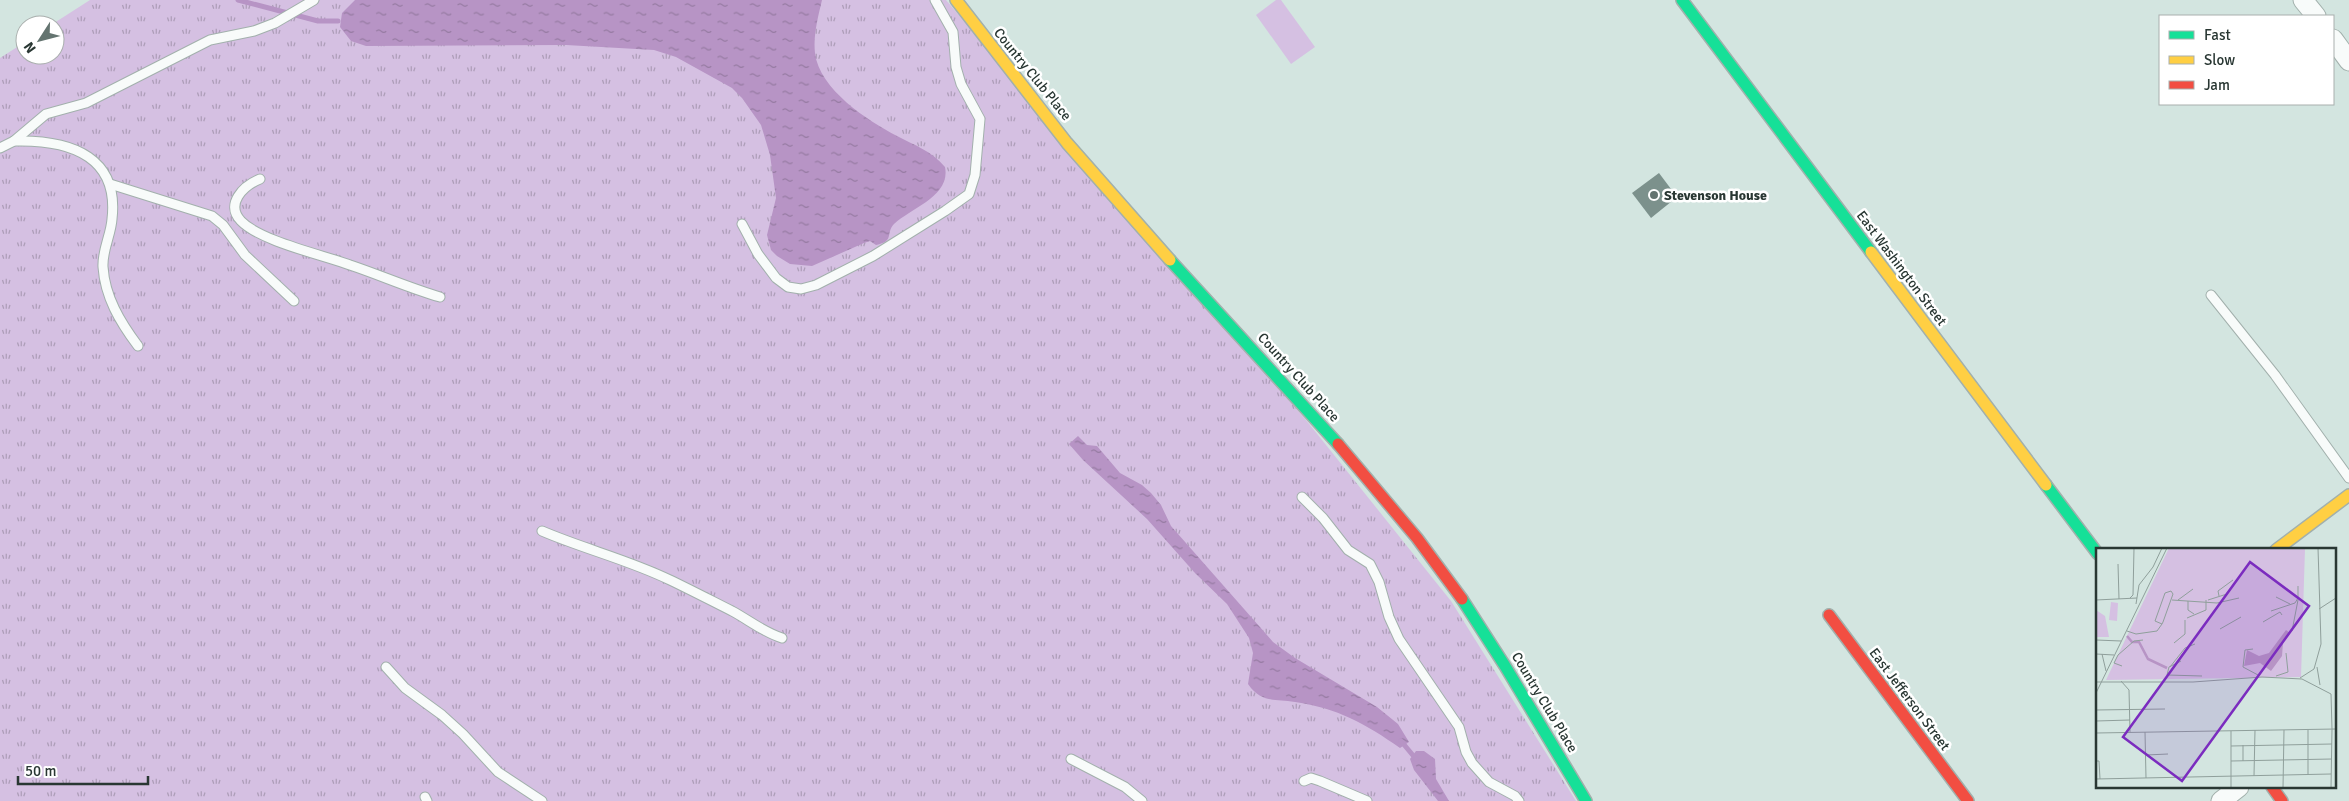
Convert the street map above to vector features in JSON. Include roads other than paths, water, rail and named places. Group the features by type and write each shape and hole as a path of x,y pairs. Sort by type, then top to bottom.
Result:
{"street":[{"name":"Country Club Place","path":"956,0 1035,103 1106,188 1307,407 1418,540 1505,664 1586,801"},
{"name":"East Washington Street","path":"1682,0 2096,551"},
{"path":"2303,0 2315,15"},
{"path":"2334,40 2349,61"},
{"path":"2279,548 2349,495"},
{"name":"East Jefferson Street","path":"1829,615 1968,801"},
{"path":"2221,801 2238,788"},
{"path":"2273,788 2282,801"}],"lane":[{"path":"0,148 14,141 46,114 86,103 210,40 254,31 287,17 314,0"},
{"path":"742,224 758,254 776,278 788,287 801,289 816,285 872,256 969,194 975,175 980,119 961,84 956,67 953,32 935,0"},
{"path":"14,141 44,142 75,149 94,161 110,184 113,212 103,258 106,288 118,317 138,346"},
{"path":"260,178 244,189 234,204 235,212 243,223 260,234 352,265 409,288 440,297"},
{"path":"110,184 212,216 223,226 245,255 294,301"},
{"path":"2210,295 2275,375 2349,478"},
{"path":"1302,497 1323,518 1348,550 1370,564 1377,576 1389,617 1399,639 1459,727 1466,752 1472,763 1489,782 1519,801"},
{"path":"542,531 592,551 654,572 734,612 761,629 782,638"},
{"path":"386,667 405,688 442,715 463,734 498,772 542,801"},
{"path":"1071,759 1125,786 1142,801"},
{"path":"1304,781 1311,778 1367,801"}],"water":[{"path":"355,0 822,0 816,26 815,53 818,66 825,79 859,113 940,161 945,167 945,177 942,186 936,194 894,224 886,241 876,245 870,241 864,243 812,266 790,264 771,250 767,235 776,198 770,155 761,125 742,98 732,88 676,57 654,50 566,45 366,46 351,41 340,27 342,13"},
{"path":"1078,436 1087,445 1097,446 1120,473 1142,485 1151,493 1161,505 1171,526 1273,642 1295,658 1377,707 1398,724 1409,742 1400,748 1363,724 1338,713 1324,708 1269,699 1258,695 1248,684 1253,653 1249,638 1227,604 1195,573 1147,519 1083,460 1069,444"},
{"path":"1416,751 1424,751 1435,759 1436,779 1449,801 1438,801 1414,770 1410,759"}],"waterway":[{"path":"238,0 318,21 338,21"},
{"path":"1401,741 1416,759"}],"place":[{"name":"Stevenson House","path":"1654,195"}]}
